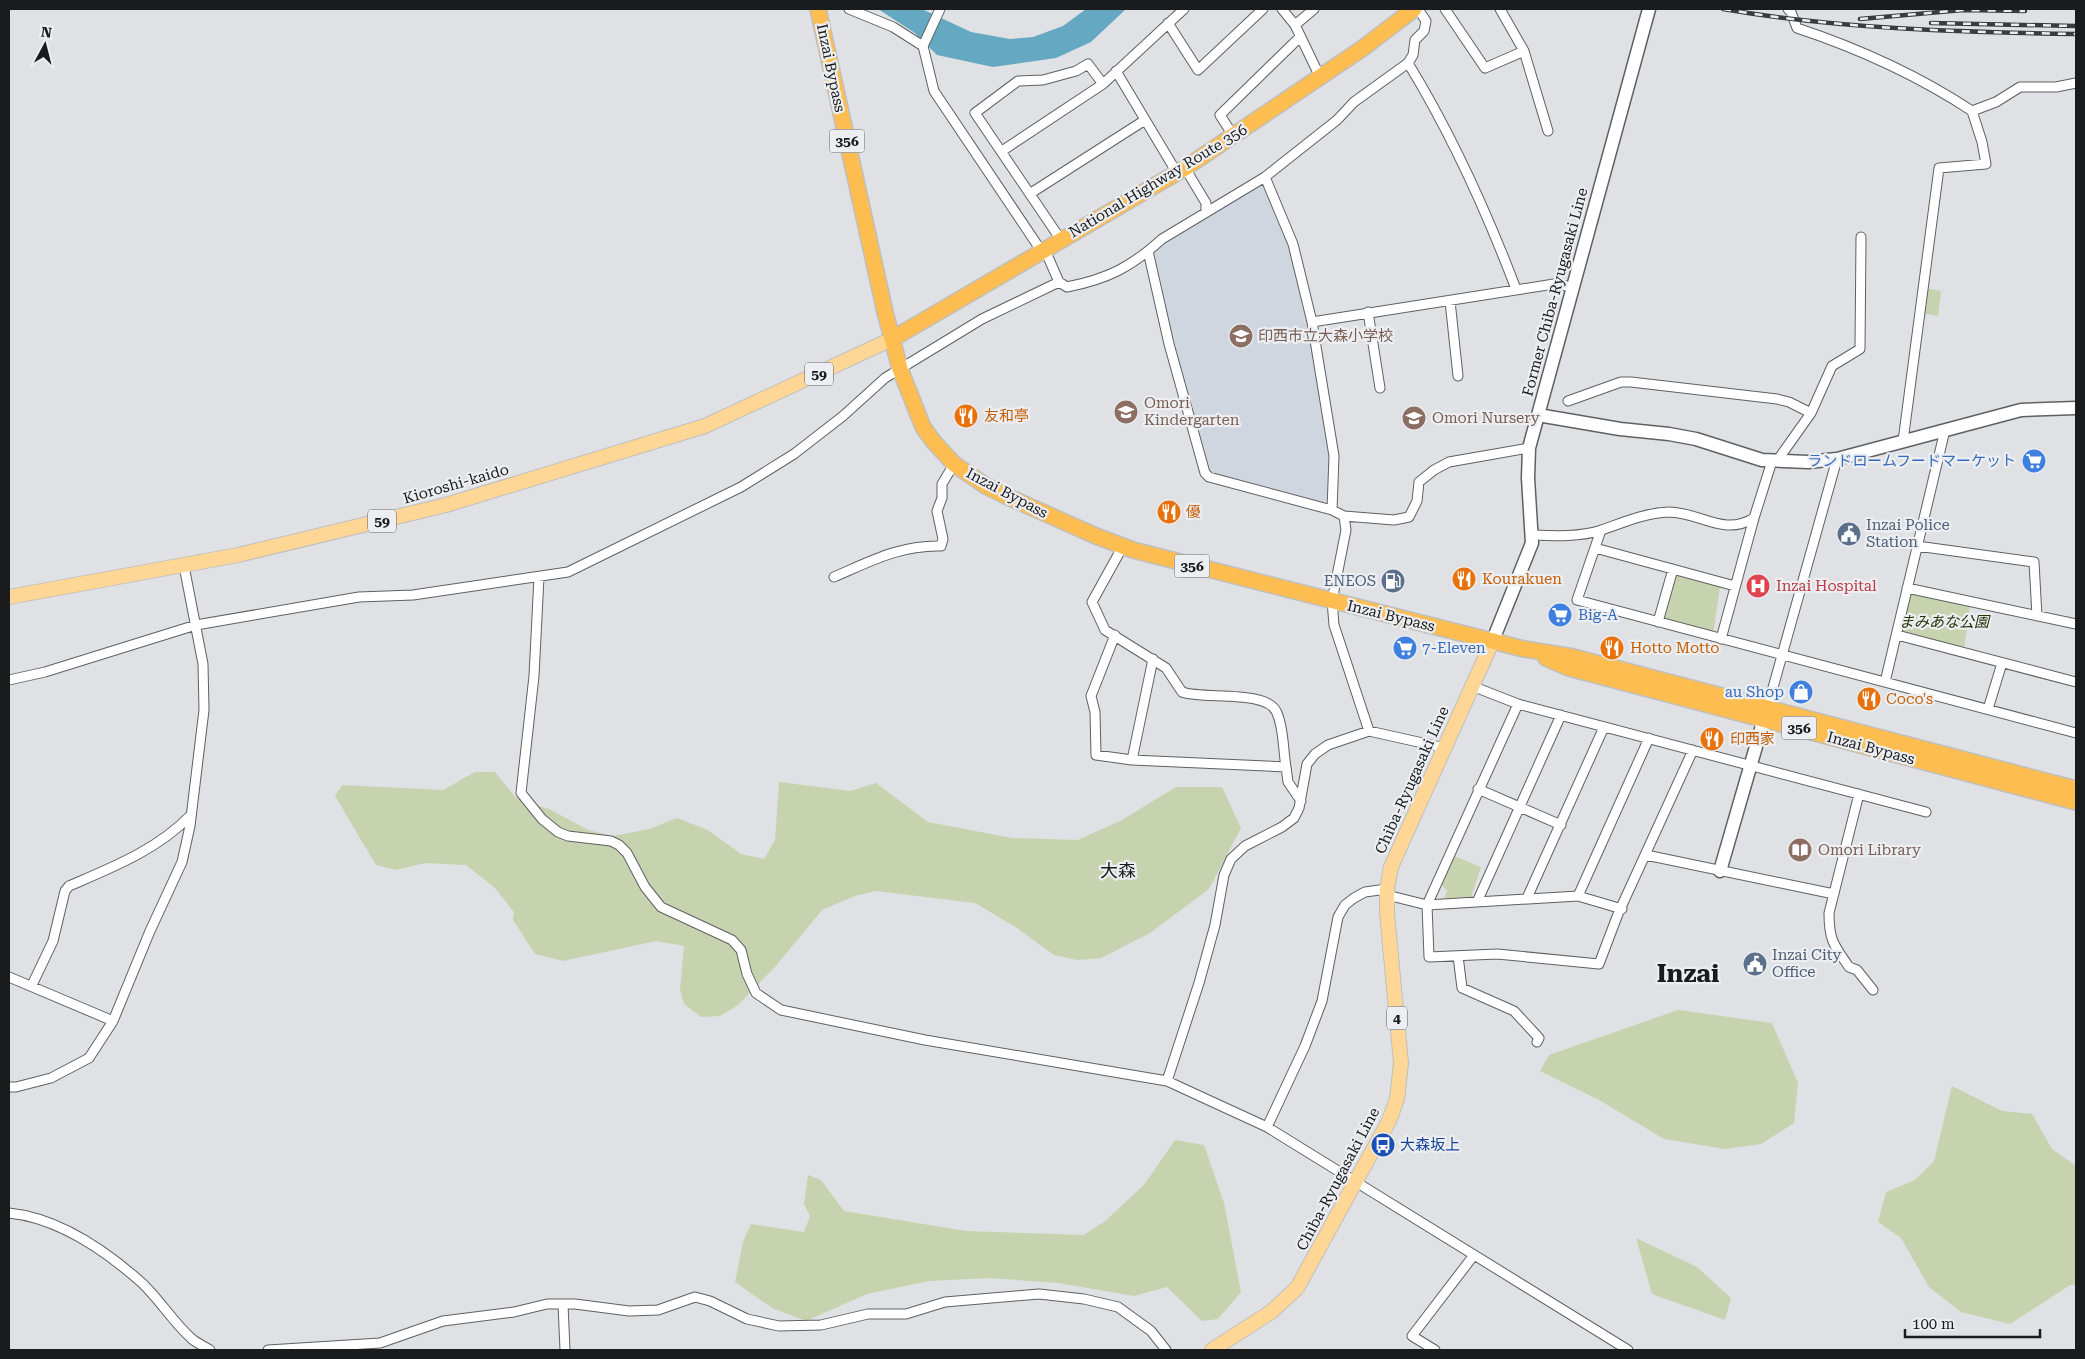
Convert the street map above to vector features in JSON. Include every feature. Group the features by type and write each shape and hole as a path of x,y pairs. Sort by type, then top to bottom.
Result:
{"highway":[{"name":"Inzai Bypass","path":"818,9 900,369 923,426 933,441 954,464 986,486 1123,546 1181,564 1524,648 1573,656 1765,714 2076,802"},
{"name":"National Highway Route 356","path":"892,340 1234,137 1416,9"},
{"name":"Inzai Bypass","path":"1765,714 2076,789"}],"main road":[{"name":"Kioroshi-kaido","path":"9,597 184,566 428,510 705,426 892,340"},
{"name":"Chiba-Ryugasaki Line","path":"1212,1350 1271,1312 1292,1295 1389,1121 1397,1099 1401,1073 1387,892 1391,867 1493,640"}],"street":[{"path":"849,9 893,27 923,46"},
{"path":"940,9 923,46 934,91 1043,251 1059,282 1066,287 1096,281 1113,274 1148,251 1162,239 1265,177 1337,120 1354,102 1408,62 1413,56 1414,40 1424,31 1426,21 1416,9"},
{"path":"1002,151 1103,84 1184,9"},
{"path":"1168,24 1198,70 1262,9"},
{"path":"1282,9 1295,25 1320,77"},
{"path":"1295,25 1314,9"},
{"path":"1445,9 1485,68 1524,51"},
{"path":"1500,9 1524,51 1548,131"},
{"name":"Former Chiba-Ryugasaki Line","path":"1493,640 1530,551 1533,535 1528,478 1529,448 1649,9"},
{"path":"1788,9 1797,28 1832,38 1883,60 1937,88 1972,111 1982,142 1986,164 1939,168 1903,442"},
{"path":"1234,137 1220,114 1300,37"},
{"path":"1408,62 1465,164 1516,289"},
{"path":"1062,240 975,113 1018,80 1043,80 1076,71 1088,64 1103,84"},
{"path":"1116,71 1145,120 1206,203 1206,211"},
{"path":"1972,111 1996,102 2020,87 2056,87 2076,83"},
{"path":"1031,193 1145,120"},
{"path":"1265,177 1293,244 1312,322 1334,456 1332,510"},
{"path":"1721,639 1754,518 1775,461 1811,413 1832,366 1860,349 1861,238"},
{"path":"1148,251 1169,344 1205,474 1209,477 1332,510 1344,516 1394,520 1409,517 1417,501 1419,482 1434,470 1449,462 1529,448"},
{"path":"9,680 45,672 196,625 359,597 412,594 568,572 741,487 794,454 843,416 885,378 982,319 1059,282"},
{"path":"1312,322 1516,289 1554,284 1574,287"},
{"path":"1450,301 1458,376"},
{"path":"1368,312 1380,388"},
{"path":"1568,401 1626,382 1777,399 1789,402 1811,413"},
{"path":"1538,415 1620,429 1670,434 1775,461 1808,462 1836,459 2021,410 2076,408"},
{"path":"1885,682 1945,430"},
{"path":"1720,871 1836,459"},
{"path":"834,578 898,550 921,546 941,546 943,539 937,510 942,498 942,484 954,464"},
{"path":"1533,535 1569,536 1601,530 1632,518 1654,513 1671,512 1727,525 1742,525 1754,518"},
{"path":"1344,516 1346,530 1332,601 1334,625 1369,731"},
{"path":"1601,530 1577,600 2076,733"},
{"path":"1123,546 1092,602 1105,630 1166,668 1175,685 1188,694 1252,699 1269,703 1277,712 1288,782 1295,796 1301,801"},
{"path":"1917,546 2034,562 2037,616"},
{"path":"1595,548 1735,586"},
{"path":"9,1087 51,1078 89,1058 113,1021 150,931 182,862 191,816 204,710 202,664 184,566"},
{"path":"1658,622 1673,569"},
{"path":"539,577 539,610 534,676 521,793 542,819 558,832 568,836 611,841 619,845 627,853 645,887 661,907 732,940 740,950 751,985 764,1000 781,1010 868,1029 1167,1081 1267,1127 1628,1350"},
{"path":"1907,588 2076,624"},
{"path":"1115,635 1091,696 1095,712 1096,755 1132,760 1286,767"},
{"path":"1897,635 2076,682"},
{"path":"1132,760 1153,659"},
{"path":"1988,709 2002,663"},
{"path":"1472,686 1518,704 1926,812"},
{"path":"1518,704 1427,905 1429,957 1497,954 1599,964 1602,953 1693,750"},
{"path":"1477,902 1561,715"},
{"path":"1527,898 1604,727"},
{"path":"1167,1081 1199,983 1215,925 1224,875 1231,859 1245,846 1282,827 1294,818 1301,801 1307,764 1315,754 1328,745 1369,731 1380,731 1445,748"},
{"path":"1578,896 1649,738"},
{"path":"1478,789 1561,825"},
{"path":"1859,794 1829,914 1830,940 1849,967 1857,970 1873,990"},
{"path":"32,985 53,941 65,891 69,886 152,847 191,816"},
{"path":"1646,855 1834,894"},
{"path":"1267,1127 1304,1046 1322,1001 1338,917 1346,905 1354,898 1365,892 1387,892 1427,905 1578,896 1622,909"},
{"path":"1458,956 1462,988 1514,1011 1540,1038 1538,1042"},
{"path":"9,977 32,985 113,1021"},
{"path":"9,1213 21,1214 64,1228 102,1252 143,1284 191,1338 210,1350"},
{"path":"1435,1350 1412,1336 1474,1255"},
{"path":"268,1350 380,1343 444,1321 514,1312 547,1304 629,1311 658,1310 695,1297 710,1301 747,1319 779,1326 821,1325 868,1314 906,1314 945,1302 1039,1294 1084,1299 1118,1307 1151,1331 1166,1350"},
{"path":"563,1304 565,1350"}],"shaded area":[{"name":"印西市立大森小学校","path":"1260,183 1265,185 1294,254 1294,269 1303,302 1330,451 1328,499 1321,504 1208,471 1152,262 1155,248"}],"green space":[{"path":"1925,288 1941,291 1938,316 1922,313"},
{"path":"1675,575 1720,587 1713,634 1662,620"},
{"name":"まみあな公園","path":"1908,593 1970,606 1964,649 1898,632"},
{"path":"475,772 495,772 516,798 551,810 588,830 613,836 649,829 677,818 708,830 741,854 764,859 775,840 779,782 850,791 876,783 928,822 1012,838 1078,840 1122,820 1176,787 1222,787 1241,828 1209,889 1150,933 1101,958 1077,960 1054,955 1017,928 975,903 876,891 855,896 822,910 775,967 738,1005 720,1016 701,1017 684,1004 680,990 684,946 656,941 563,961 535,954 513,920 514,912 495,888 466,865 425,863 397,870 376,865 335,796 342,785 443,790"},
{"path":"1452,855 1481,867 1471,897 1444,899 1447,891 1440,883"},
{"path":"1678,1010 1772,1023 1798,1083 1794,1123 1761,1144 1725,1149 1664,1139 1601,1101 1540,1071 1549,1055"},
{"path":"1952,1086 2002,1111 2032,1114 2052,1149 2076,1166 2076,1285 2070,1285 2010,1324 1961,1312 1929,1287 1901,1238 1878,1222 1886,1192 1915,1180 1934,1161"},
{"path":"1175,1140 1204,1145 1224,1203 1241,1292 1218,1319 1202,1321 1167,1287 1134,1296 1058,1283 989,1278 929,1281 867,1294 806,1321 772,1308 735,1282 743,1242 751,1224 804,1232 810,1216 804,1204 808,1175 821,1180 844,1211 966,1231 1084,1235 1105,1221 1144,1185"},
{"path":"1636,1238 1697,1267 1731,1298 1725,1320 1652,1294"}],"water":[{"path":"878,9 922,9 971,32 1010,39 1033,37 1063,26 1086,9 1126,9 1091,42 1056,58 993,67 937,55 915,33"}],"railway":[{"path":"1723,9 1767,16 1855,25 1988,32 2076,34"},
{"path":"1860,19 1963,10 2025,11"},
{"path":"1931,23 2076,26"}],"place":[{"name":"印西市立大森小学校","path":"1241,336"},
{"name":"Omori Kindergarten","path":"1126,412"},
{"name":"友和亭","path":"966,416"},
{"name":"Omori Nursery","path":"1414,418"},
{"name":"ランドロームフードマーケット","path":"2034,461"},
{"name":"優","path":"1169,512"},
{"name":"Inzai Police Station","path":"1849,534"},
{"name":"Kourakuen","path":"1464,579"},
{"name":"ENEOS","path":"1393,581"},
{"name":"Inzai Hospital","path":"1758,586"},
{"name":"Big-A","path":"1560,615"},
{"name":"7-Eleven","path":"1405,648"},
{"name":"Hotto Motto","path":"1612,648"},
{"name":"au Shop","path":"1801,692"},
{"name":"Coco's","path":"1869,699"},
{"name":"印西家","path":"1712,739"},
{"name":"Omori Library","path":"1800,850"},
{"name":"Inzai City Office","path":"1755,964"},
{"name":"大森坂上","path":"1383,1145"}],"district":[{"name":"大森","path":"1118,871"},
{"name":"Inzai","path":"1688,973"}]}
